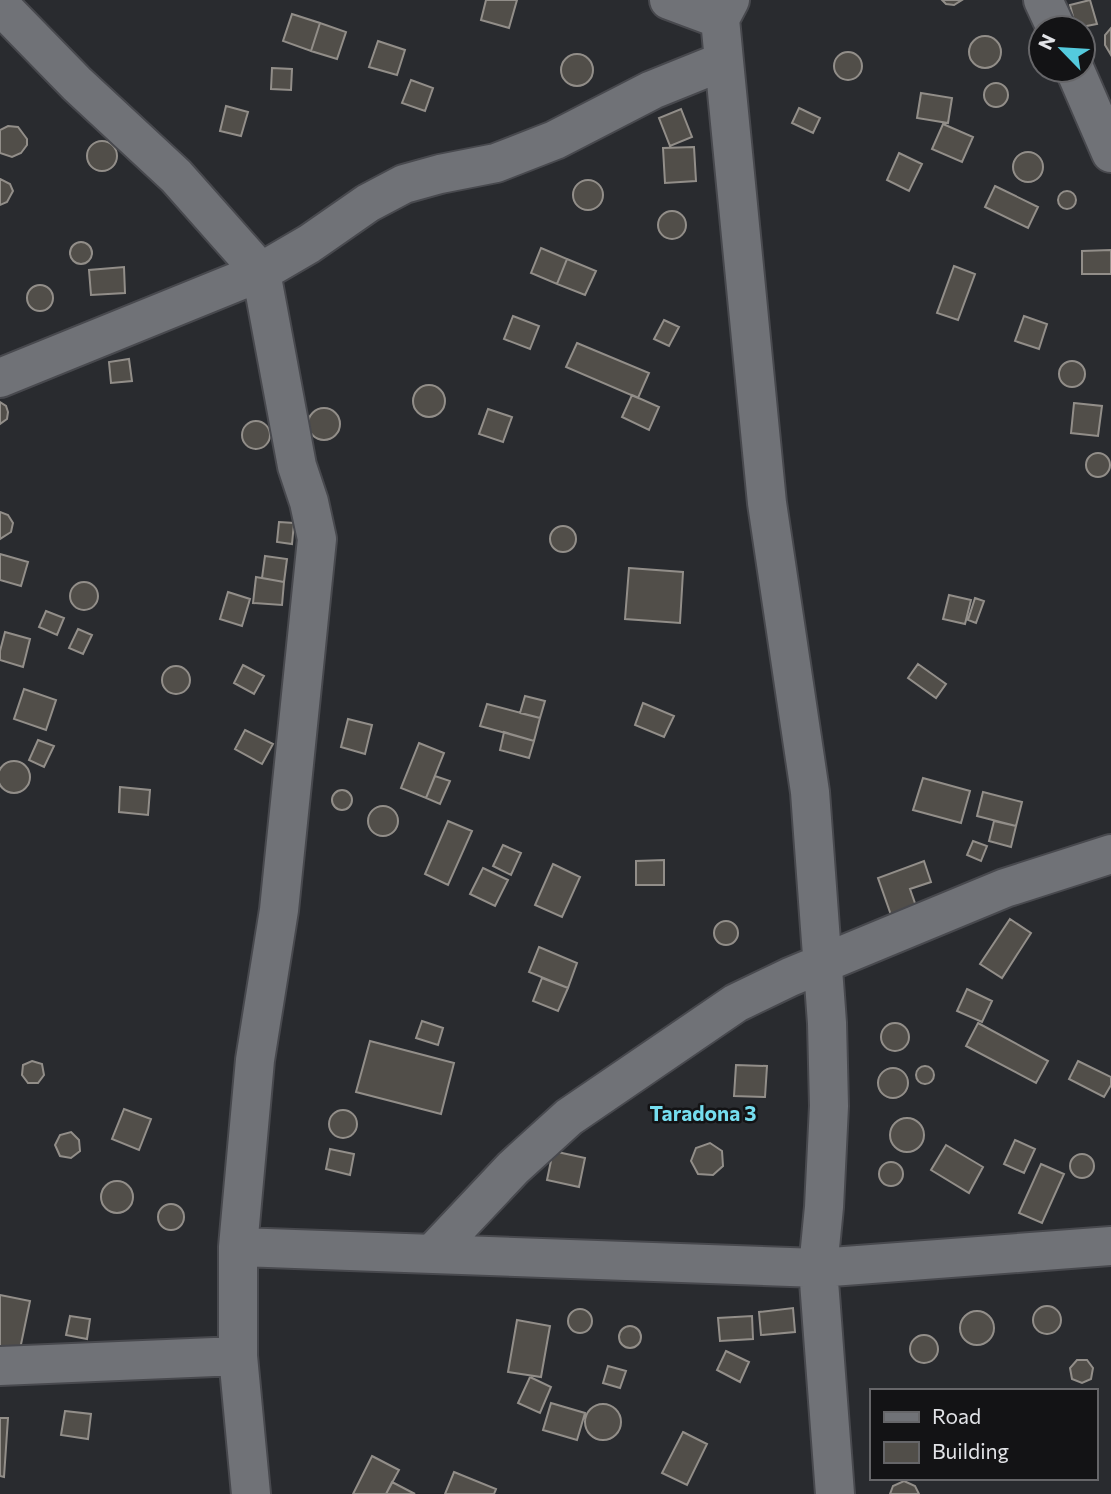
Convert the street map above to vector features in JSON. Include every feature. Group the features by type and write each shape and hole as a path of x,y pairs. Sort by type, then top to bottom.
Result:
{"street":[{"path":"669,0 725,9 724,61 767,503 810,792 829,1106 818,1268 835,1494"},
{"path":"0,5 77,84 177,176 261,272 298,466 317,539 279,910 255,1060 238,1247 238,1356 251,1494"},
{"path":"0,377 261,272 309,244 368,202 404,184 496,163 555,140 652,90 724,61"},
{"path":"1081,84 1111,153"},
{"path":"432,1254 513,1168 569,1117 736,1003 1005,888 1111,853"},
{"path":"238,1247 818,1268 1111,1246"},
{"path":"0,1366 238,1356"}],"building":[{"path":"486,0 517,0 509,28 481,20"},
{"path":"942,0 962,0 954,5 946,4"},
{"path":"1090,0 1094,14 1072,14 1070,5"},
{"path":"292,14 320,23 311,51 283,41"},
{"path":"320,23 346,32 337,59 311,51"},
{"path":"1111,28 1111,55 1105,45 1105,35"},
{"path":"985,36 997,40 1001,52 997,64 985,68 973,64 969,52 973,40"},
{"path":"378,41 405,50 397,75 369,67"},
{"path":"848,52 858,56 862,66 858,76 848,80 838,76 834,66 838,56"},
{"path":"577,54 588,59 593,70 588,81 577,86 566,81 561,70 566,59"},
{"path":"272,68 292,69 291,90 271,89"},
{"path":"411,80 433,88 425,111 402,103"},
{"path":"996,83 1004,87 1008,95 1004,103 996,107 988,103 984,95 988,87"},
{"path":"921,93 952,98 948,123 917,118"},
{"path":"226,106 248,112 241,136 220,131"},
{"path":"799,108 820,118 813,133 792,123"},
{"path":"681,109 692,137 670,146 659,118"},
{"path":"943,124 973,137 962,162 932,149"},
{"path":"8,126 18,127 27,139 27,145 21,153 12,157 0,153 0,130"},
{"path":"102,141 113,145 117,156 113,167 102,171 91,167 87,156 91,145"},
{"path":"694,147 696,181 665,183 663,148"},
{"path":"1028,152 1034,153 1042,161 1042,173 1034,181 1028,182 1022,181 1014,173 1013,167 1014,161 1022,153"},
{"path":"899,153 922,164 909,191 887,180"},
{"path":"0,179 10,184 13,191 7,202 0,205"},
{"path":"588,180 599,184 603,195 599,206 588,210 577,206 573,195 577,184"},
{"path":"995,186 1038,207 1028,228 985,207"},
{"path":"1067,191 1073,194 1076,200 1073,206 1067,209 1061,206 1058,200 1061,194"},
{"path":"672,211 682,215 686,225 682,235 672,239 662,235 658,225 662,215"},
{"path":"81,242 89,245 92,253 89,261 81,264 73,261 70,253 73,245"},
{"path":"541,248 567,259 557,284 531,273"},
{"path":"1111,250 1111,274 1082,274 1082,251"},
{"path":"567,259 596,271 585,295 557,284"},
{"path":"954,266 975,274 958,320 937,313"},
{"path":"124,267 125,293 91,295 89,270"},
{"path":"40,285 49,289 53,298 49,307 40,311 31,307 27,298 31,289"},
{"path":"513,316 539,326 530,349 504,339"},
{"path":"1024,316 1047,324 1039,349 1015,341"},
{"path":"664,320 679,327 669,346 654,339"},
{"path":"577,343 649,373 638,398 566,367"},
{"path":"129,359 132,381 111,383 109,362"},
{"path":"1072,361 1081,365 1085,374 1081,383 1072,387 1063,383 1059,374 1063,365"},
{"path":"429,385 440,390 445,401 440,412 429,417 418,412 413,401 418,390"},
{"path":"632,395 659,407 649,430 622,417"},
{"path":"0,402 6,406 8,412 7,419 0,424"},
{"path":"1074,403 1102,406 1098,436 1071,433"},
{"path":"324,408 336,412 340,424 336,436 324,440 312,436 308,424 312,412"},
{"path":"488,409 512,417 503,442 479,434"},
{"path":"256,421 266,425 270,435 266,445 256,449 246,445 242,435 246,425"},
{"path":"1098,453 1109,460 1110,465 1103,476 1098,477 1087,470 1086,465 1093,454"},
{"path":"0,512 8,515 13,523 11,532 0,539"},
{"path":"279,522 294,523 292,544 277,542"},
{"path":"563,526 573,529 576,539 573,549 563,552 553,549 550,539 553,529"},
{"path":"0,554 28,562 21,586 0,580"},
{"path":"265,556 287,559 284,582 262,578"},
{"path":"629,568 683,572 680,623 625,619"},
{"path":"256,577 284,582 282,605 253,603"},
{"path":"84,582 94,586 98,596 94,606 84,610 74,606 70,596 74,586"},
{"path":"228,592 250,599 242,626 220,619"},
{"path":"949,595 971,600 965,624 943,619"},
{"path":"975,598 984,601 976,623 968,620"},
{"path":"46,611 64,618 57,635 39,627"},
{"path":"78,629 92,635 83,654 69,648"},
{"path":"5,632 30,639 23,667 0,660"},
{"path":"918,664 946,684 936,698 908,678"},
{"path":"243,665 264,676 254,694 234,683"},
{"path":"176,666 186,670 190,680 186,690 176,694 166,690 162,680 166,670"},
{"path":"24,689 56,700 46,730 14,719"},
{"path":"525,696 545,701 540,718 520,713"},
{"path":"643,703 674,716 664,737 635,725"},
{"path":"487,704 540,718 534,741 480,726"},
{"path":"348,719 372,725 365,754 341,747"},
{"path":"245,730 273,744 262,764 235,749"},
{"path":"504,732 534,741 529,758 500,750"},
{"path":"38,740 54,746 44,767 29,760"},
{"path":"419,743 444,753 426,798 401,788"},
{"path":"8,763 20,763 28,771 28,783 20,791 8,791 0,783 0,771"},
{"path":"435,776 450,781 440,804 426,798"},
{"path":"923,778 970,791 961,823 913,810"},
{"path":"120,787 150,790 148,815 119,812"},
{"path":"342,790 349,793 352,800 349,807 342,810 335,807 332,800 335,793"},
{"path":"983,792 1022,802 1016,826 977,816"},
{"path":"383,806 394,810 398,821 394,832 383,836 372,832 368,821 372,810"},
{"path":"448,821 472,831 448,885 425,874"},
{"path":"994,821 1016,826 1011,847 989,841"},
{"path":"973,841 987,846 981,861 967,855"},
{"path":"503,845 521,853 511,875 493,866"},
{"path":"664,860 664,885 636,885 636,861"},
{"path":"924,861 931,882 910,889 916,906 891,915 878,878"},
{"path":"553,864 580,877 562,917 535,905"},
{"path":"483,868 508,880 495,906 470,894"},
{"path":"1010,919 1031,933 1002,978 980,964"},
{"path":"726,921 735,924 738,933 735,942 726,945 717,942 714,933 717,924"},
{"path":"539,947 577,963 568,988 529,972"},
{"path":"542,978 568,988 558,1011 533,1001"},
{"path":"967,989 992,1001 982,1022 957,1011"},
{"path":"422,1021 443,1028 438,1045 416,1038"},
{"path":"895,1023 905,1027 909,1037 905,1047 895,1051 885,1047 881,1037 885,1027"},
{"path":"978,1023 1048,1061 1036,1083 966,1046"},
{"path":"370,1041 454,1063 441,1114 356,1092"},
{"path":"32,1061 42,1064 44,1075 38,1083 28,1083 22,1075 23,1065"},
{"path":"1078,1061 1111,1077 1111,1085 1104,1097 1069,1079"},
{"path":"736,1065 767,1066 765,1097 734,1096"},
{"path":"925,1066 931,1069 934,1075 931,1081 925,1084 919,1081 916,1075 919,1069"},
{"path":"893,1068 904,1072 908,1083 904,1094 893,1098 882,1094 878,1083 882,1072"},
{"path":"124,1109 151,1119 139,1150 112,1139"},
{"path":"343,1110 353,1114 357,1124 353,1134 343,1138 333,1134 329,1124 333,1114"},
{"path":"907,1118 919,1123 924,1135 919,1147 907,1152 895,1147 890,1135 895,1123"},
{"path":"71,1132 79,1140 80,1151 71,1158 60,1156 55,1145 60,1135"},
{"path":"1015,1140 1035,1149 1024,1173 1004,1164"},
{"path":"710,1143 722,1151 723,1166 713,1175 698,1174 691,1161 696,1148"},
{"path":"946,1145 983,1167 969,1193 931,1170"},
{"path":"330,1149 354,1154 350,1175 326,1169"},
{"path":"553,1151 585,1158 579,1187 547,1180"},
{"path":"1082,1154 1093,1161 1094,1166 1087,1177 1082,1178 1071,1171 1070,1166 1077,1155"},
{"path":"891,1162 900,1165 903,1174 900,1183 891,1186 882,1183 879,1174 882,1165"},
{"path":"1041,1164 1064,1174 1042,1223 1019,1213"},
{"path":"117,1181 128,1186 133,1197 128,1208 117,1213 106,1208 101,1197 106,1186"},
{"path":"171,1204 180,1208 184,1217 180,1226 171,1230 162,1226 158,1217 162,1208"},
{"path":"0,1295 30,1301 19,1354 0,1350"},
{"path":"1047,1306 1057,1310 1061,1320 1057,1330 1047,1334 1037,1330 1033,1320 1037,1310"},
{"path":"793,1308 795,1332 761,1335 759,1312"},
{"path":"580,1309 591,1316 592,1321 585,1332 580,1333 569,1326 568,1321 575,1310"},
{"path":"977,1311 989,1316 994,1328 989,1340 977,1345 965,1340 960,1328 965,1316"},
{"path":"70,1316 90,1319 87,1339 66,1335"},
{"path":"752,1316 753,1339 720,1341 718,1318"},
{"path":"517,1320 550,1326 541,1377 508,1372"},
{"path":"630,1326 638,1329 641,1337 638,1345 630,1348 622,1345 619,1337 622,1329"},
{"path":"924,1335 934,1339 938,1349 934,1359 924,1363 914,1359 910,1349 914,1339"},
{"path":"726,1351 749,1362 740,1382 717,1370"},
{"path":"1077,1360 1087,1360 1093,1368 1091,1379 1082,1383 1072,1379 1070,1368"},
{"path":"608,1366 626,1371 620,1388 603,1383"},
{"path":"530,1377 551,1387 540,1413 518,1403"},
{"path":"551,1403 585,1413 577,1440 543,1430"},
{"path":"603,1404 616,1409 621,1422 616,1435 603,1440 590,1435 585,1422 590,1409"},
{"path":"65,1411 91,1414 88,1439 61,1435"},
{"path":"0,1418 8,1418 4,1477 0,1476"},
{"path":"683,1432 707,1444 687,1485 662,1473"},
{"path":"372,1456 399,1470 386,1494 353,1494"},
{"path":"454,1472 496,1489 494,1494 445,1494"},
{"path":"904,1481 915,1486 919,1494 890,1494 893,1486"},
{"path":"392,1482 415,1494 386,1494"}],"district":[{"name":"Taradona 3","path":"703,1112"}]}
